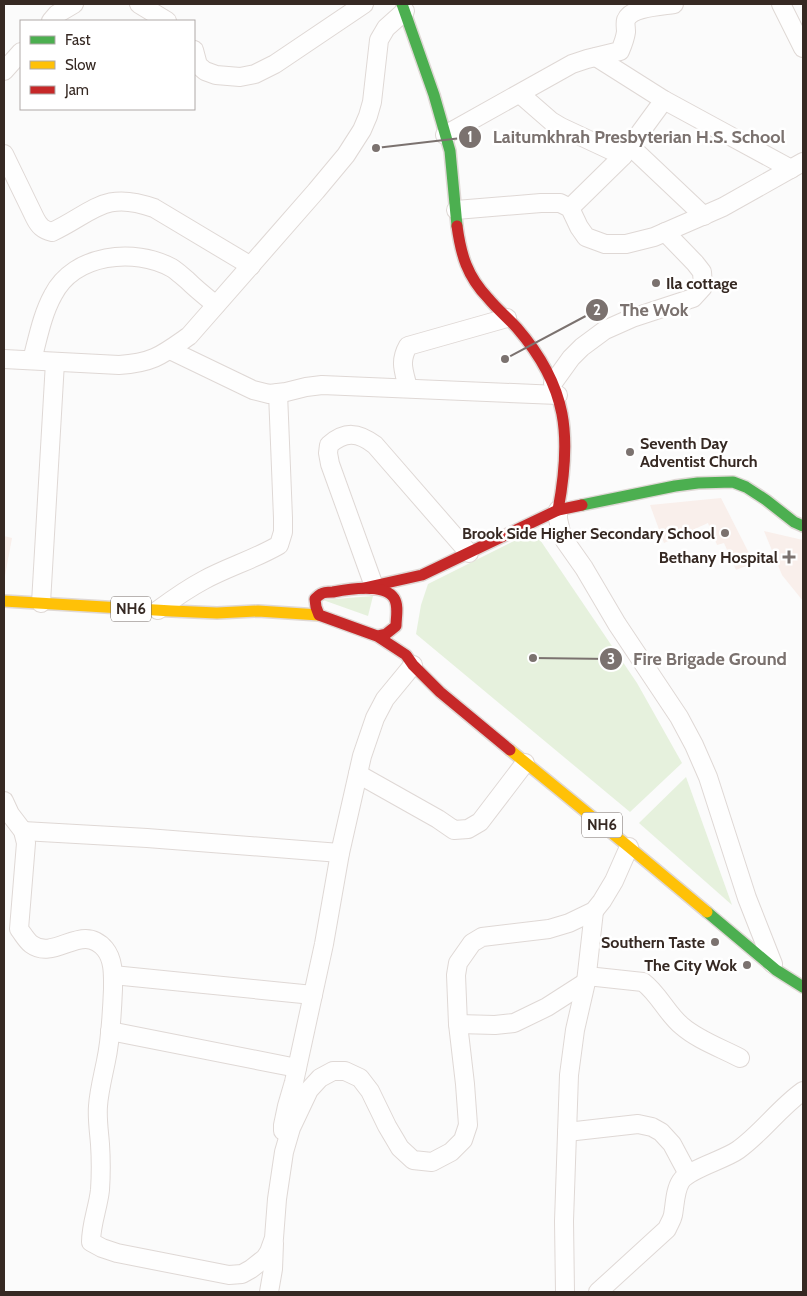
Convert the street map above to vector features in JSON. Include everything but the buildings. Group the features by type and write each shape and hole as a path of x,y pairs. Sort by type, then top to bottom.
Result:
{"main road":[{"path":"403,7 435,101 450,153 457,234 467,270 482,293 517,329 541,358 556,389 564,422 565,454 558,510"},
{"path":"369,587 422,575 558,510 676,486 733,482 746,487 794,522 803,526"},
{"path":"397,608 422,575"},
{"name":"NH6","path":"258,611 320,594 369,587 383,591 393,597 397,608 396,626 409,660"},
{"path":"319,614 315,599 320,594"},
{"name":"NH6","path":"4,601 158,610 319,614 377,636 409,660 440,692 776,970 803,987"},
{"path":"377,636 386,634 396,626"}],"street":[{"path":"52,20 57,14 74,4"},
{"path":"139,4 165,20"},
{"path":"195,54 198,65 205,71 216,75 240,77 255,74 275,64 364,4"},
{"path":"445,135 572,64 620,51 626,31 624,12 630,14 646,8 674,4"},
{"path":"781,4 803,48"},
{"path":"4,359 119,365 136,364 154,359 189,336 346,155 362,130 368,116 372,102 379,40 403,7"},
{"path":"4,71 20,53"},
{"path":"596,57 664,100 797,165"},
{"path":"520,94 561,127 626,151 704,216"},
{"path":"570,208 626,151 664,100"},
{"path":"4,154 34,218 44,231 52,232 102,204 126,201 140,203 154,208 250,266"},
{"path":"456,210 541,202 560,203 570,208 586,237 605,244 626,244 654,237 723,208 797,165"},
{"path":"170,350 253,390 270,394 322,385 408,388 556,389 571,358 605,330 632,318 693,298 703,287 702,272 665,232"},
{"path":"32,360 40,327 53,294 63,280 78,268 92,262 113,257 156,260 174,269 216,305"},
{"path":"408,388 402,356 408,346 506,318"},
{"path":"41,603 55,362"},
{"path":"158,610 182,592 279,545 283,532 283,518 278,393"},
{"path":"369,587 328,454 329,445 345,435 356,435 366,438 375,445 469,553"},
{"path":"558,510 558,520 565,541 584,568 617,624 679,716 694,745 708,777 748,898 776,970"},
{"path":"284,1152 283,1125 324,944 340,853 358,774 368,735 375,718 409,660"},
{"path":"358,774 454,830 468,829 480,822 525,763"},
{"path":"4,802 10,814 23,831 26,843 19,929 30,943 41,949 51,949 87,938 96,941 105,949 111,960 113,975 112,1015 98,1106 100,1192 91,1242 116,1253 229,1275 242,1274 260,1262 269,1252 274,1238"},
{"path":"23,831 147,838 340,853"},
{"path":"269,1292 273,1269 277,1199 284,1152 291,1128 309,1090 320,1078 332,1071 345,1070 360,1078 370,1091 400,1148 414,1160 432,1162 451,1152 463,1140 468,1125 458,1024 456,975 458,963 472,943 482,937 548,929 569,923 594,911 614,881 629,847"},
{"path":"564,1292 564,1221 569,1075 571,1052 587,979 594,911"},
{"path":"113,975 313,995"},
{"path":"458,1024 495,1025 514,1023 539,1011 587,979 643,982 680,1026 740,1058"},
{"path":"110,1031 297,1068"},
{"path":"598,1292 667,1229 672,1217 680,1182 688,1174 725,1158 738,1150 783,1106 803,1091"},
{"path":"567,1132 638,1124 652,1127 661,1132 672,1144 688,1174"}],"shaded area":[{"name":"Brook Side Higher Secondary School","path":"721,498 754,563 736,570 724,543 717,545 708,523 664,543 650,505"},
{"name":"Bethany Hospital","path":"764,531 803,540 803,601 782,575"},
{"path":"4,536 12,538 5,576 4,576"}],"green space":[{"path":"534,531 637,683 682,763 630,812 416,634 421,605 428,584"},
{"path":"373,596 368,616 323,600"},
{"path":"686,777 732,905 639,823"}],"traffic: fast":[{"path":"402,4 434,95 450,151 457,226"},
{"path":"582,505 675,486 733,482 746,487 794,522 803,526"},
{"path":"707,912 776,970 803,987"}],"traffic: slow":[{"path":"4,601 172,611 217,613 258,611 319,615"},
{"path":"510,750 707,912"}],"traffic: jam":[{"path":"457,226 463,256 475,282 491,302 517,328 534,350 547,371 556,392 562,413 565,435 565,459 558,510"},
{"path":"364,588 422,575 558,510 582,505"},
{"path":"377,636 386,634 396,626 396,604 394,598 389,593 382,590 365,588 324,593 315,599 319,615 377,636 406,655 413,665 440,692 510,750"}],"place":[{"name":"Laitumkhrah Presbyterian H.S. School","path":"376,148"},
{"name":"Ila cottage","path":"656,283"},
{"name":"The Wok","path":"505,359"},
{"name":"Seventh Day Adventist Church","path":"630,452"},
{"name":"Brook Side Higher Secondary School","path":"725,533"},
{"name":"Bethany Hospital","path":"789,557"},
{"name":"Fire Brigade Ground","path":"533,658"},
{"name":"Southern Taste","path":"715,942"},
{"name":"The City Wok","path":"747,965"}]}
